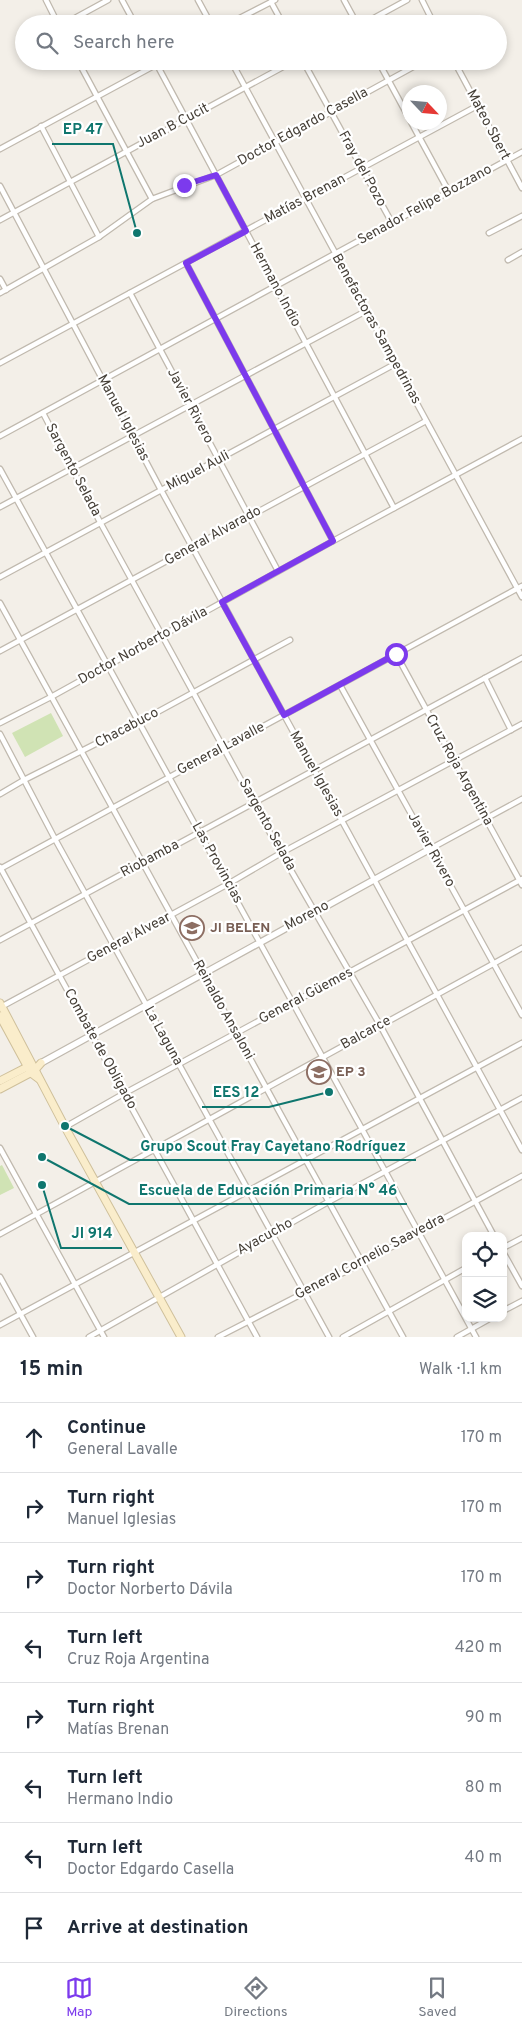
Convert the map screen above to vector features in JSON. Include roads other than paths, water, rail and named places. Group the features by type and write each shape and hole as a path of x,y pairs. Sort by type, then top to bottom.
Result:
{"main road":[{"path":"1,1006 64,1127 181,1337"},
{"path":"0,1016 34,1067"},
{"path":"0,1081 34,1067"},
{"path":"0,1090 34,1067"}],"street":[{"path":"46,0 54,15"},
{"path":"80,15 108,0"},
{"path":"122,0 130,15"},
{"path":"198,0 206,15"},
{"path":"344,0 352,15"},
{"path":"380,15 407,0"},
{"path":"422,0 430,15"},
{"path":"246,15 273,1 279,15"},
{"path":"83,70 152,199"},
{"path":"0,149 97,98 144,70"},
{"name":"Hermano Indio","path":"160,70 394,508"},
{"name":"Benefactoras Sampedrinas","path":"236,70 426,421 520,587 522,597"},
{"name":"Juan B Cucit","path":"0,220 278,70"},
{"name":"Fray del Pozo","path":"308,70 392,223"},
{"path":"382,70 402,106"},
{"name":"Doctor Edgardo Casella","path":"0,293 99,237 152,199 216,175 408,70"},
{"name":"Mateo Sbert","path":"459,70 522,188"},
{"name":"Matías Brenan","path":"0,363 477,106"},
{"path":"41,126 99,237"},
{"path":"415,130 449,192"},
{"name":"Senador Felipe Bozzano","path":"0,436 522,152"},
{"name":"Manuel Iglesias","path":"0,186 161,490 522,1150"},
{"path":"489,233 522,216"},
{"path":"508,260 522,252"},
{"path":"186,263 333,541"},
{"path":"0,279 6,290"},
{"name":"Javier Rivero","path":"130,293 278,571"},
{"path":"0,507 133,437 245,374 366,311"},
{"name":"Miguel Auli","path":"0,577 395,364"},
{"name":"Sargento Selada","path":"43,413 162,636 281,853 380,1025 492,1232"},
{"name":"General Alvarado","path":"0,651 426,421"},
{"name":"Doctor Norberto Dávila","path":"0,723 51,697 522,438"},
{"name":"Las Provincias","path":"0,469 476,1337"},
{"name":"General Lavalle","path":"0,868 520,587"},
{"name":"Reinaldo Ansaloni","path":"0,603 403,1337"},
{"name":"Chacabuco","path":"0,794 139,722 290,640"},
{"name":"Cruz Roja Argentina","path":"396,654 521,882"},
{"name":"Riobamba","path":"0,940 522,658"},
{"path":"485,678 512,730"},
{"name":"Javier Rivero","path":"340,684 522,1015"},
{"name":"General Alvear","path":"1,1006 114,947 281,853 522,724"},
{"name":"La Laguna","path":"0,734 146,1006 329,1337"},
{"name":"Moreno","path":"34,1067 522,800"},
{"name":"Combate de Obligado","path":"0,868 257,1337"},
{"name":"General Güemes","path":"64,1127 464,910 521,882"},
{"name":"Balcarce","path":"0,1234 522,948"},
{"path":"0,1325 522,1043"},
{"name":"Ayacucho","path":"88,1337 217,1263 522,1098"},
{"path":"0,1148 104,1337"},
{"path":"0,1160 6,1157"},
{"name":"General Cornelio Saavedra","path":"218,1337 522,1176"},
{"path":"507,1246 522,1238"},
{"path":"507,1259 522,1286"},
{"path":"343,1337 462,1270"},
{"path":"0,1277 34,1337"},
{"path":"507,1309 522,1301"},
{"path":"457,1337 483,1322"}],"place":[{"name":"EP 47","path":"137,233"},
{"name":"JI BELEN","path":"192,928"},
{"name":"EP 3","path":"319,1072"},
{"name":"EES 12","path":"329,1092"},
{"name":"Grupo Scout Fray Cayetano Rodríguez","path":"65,1126"},
{"name":"Escuela de Educación Primaria N° 46","path":"42,1157"},
{"name":"JI 914","path":"42,1185"}]}
